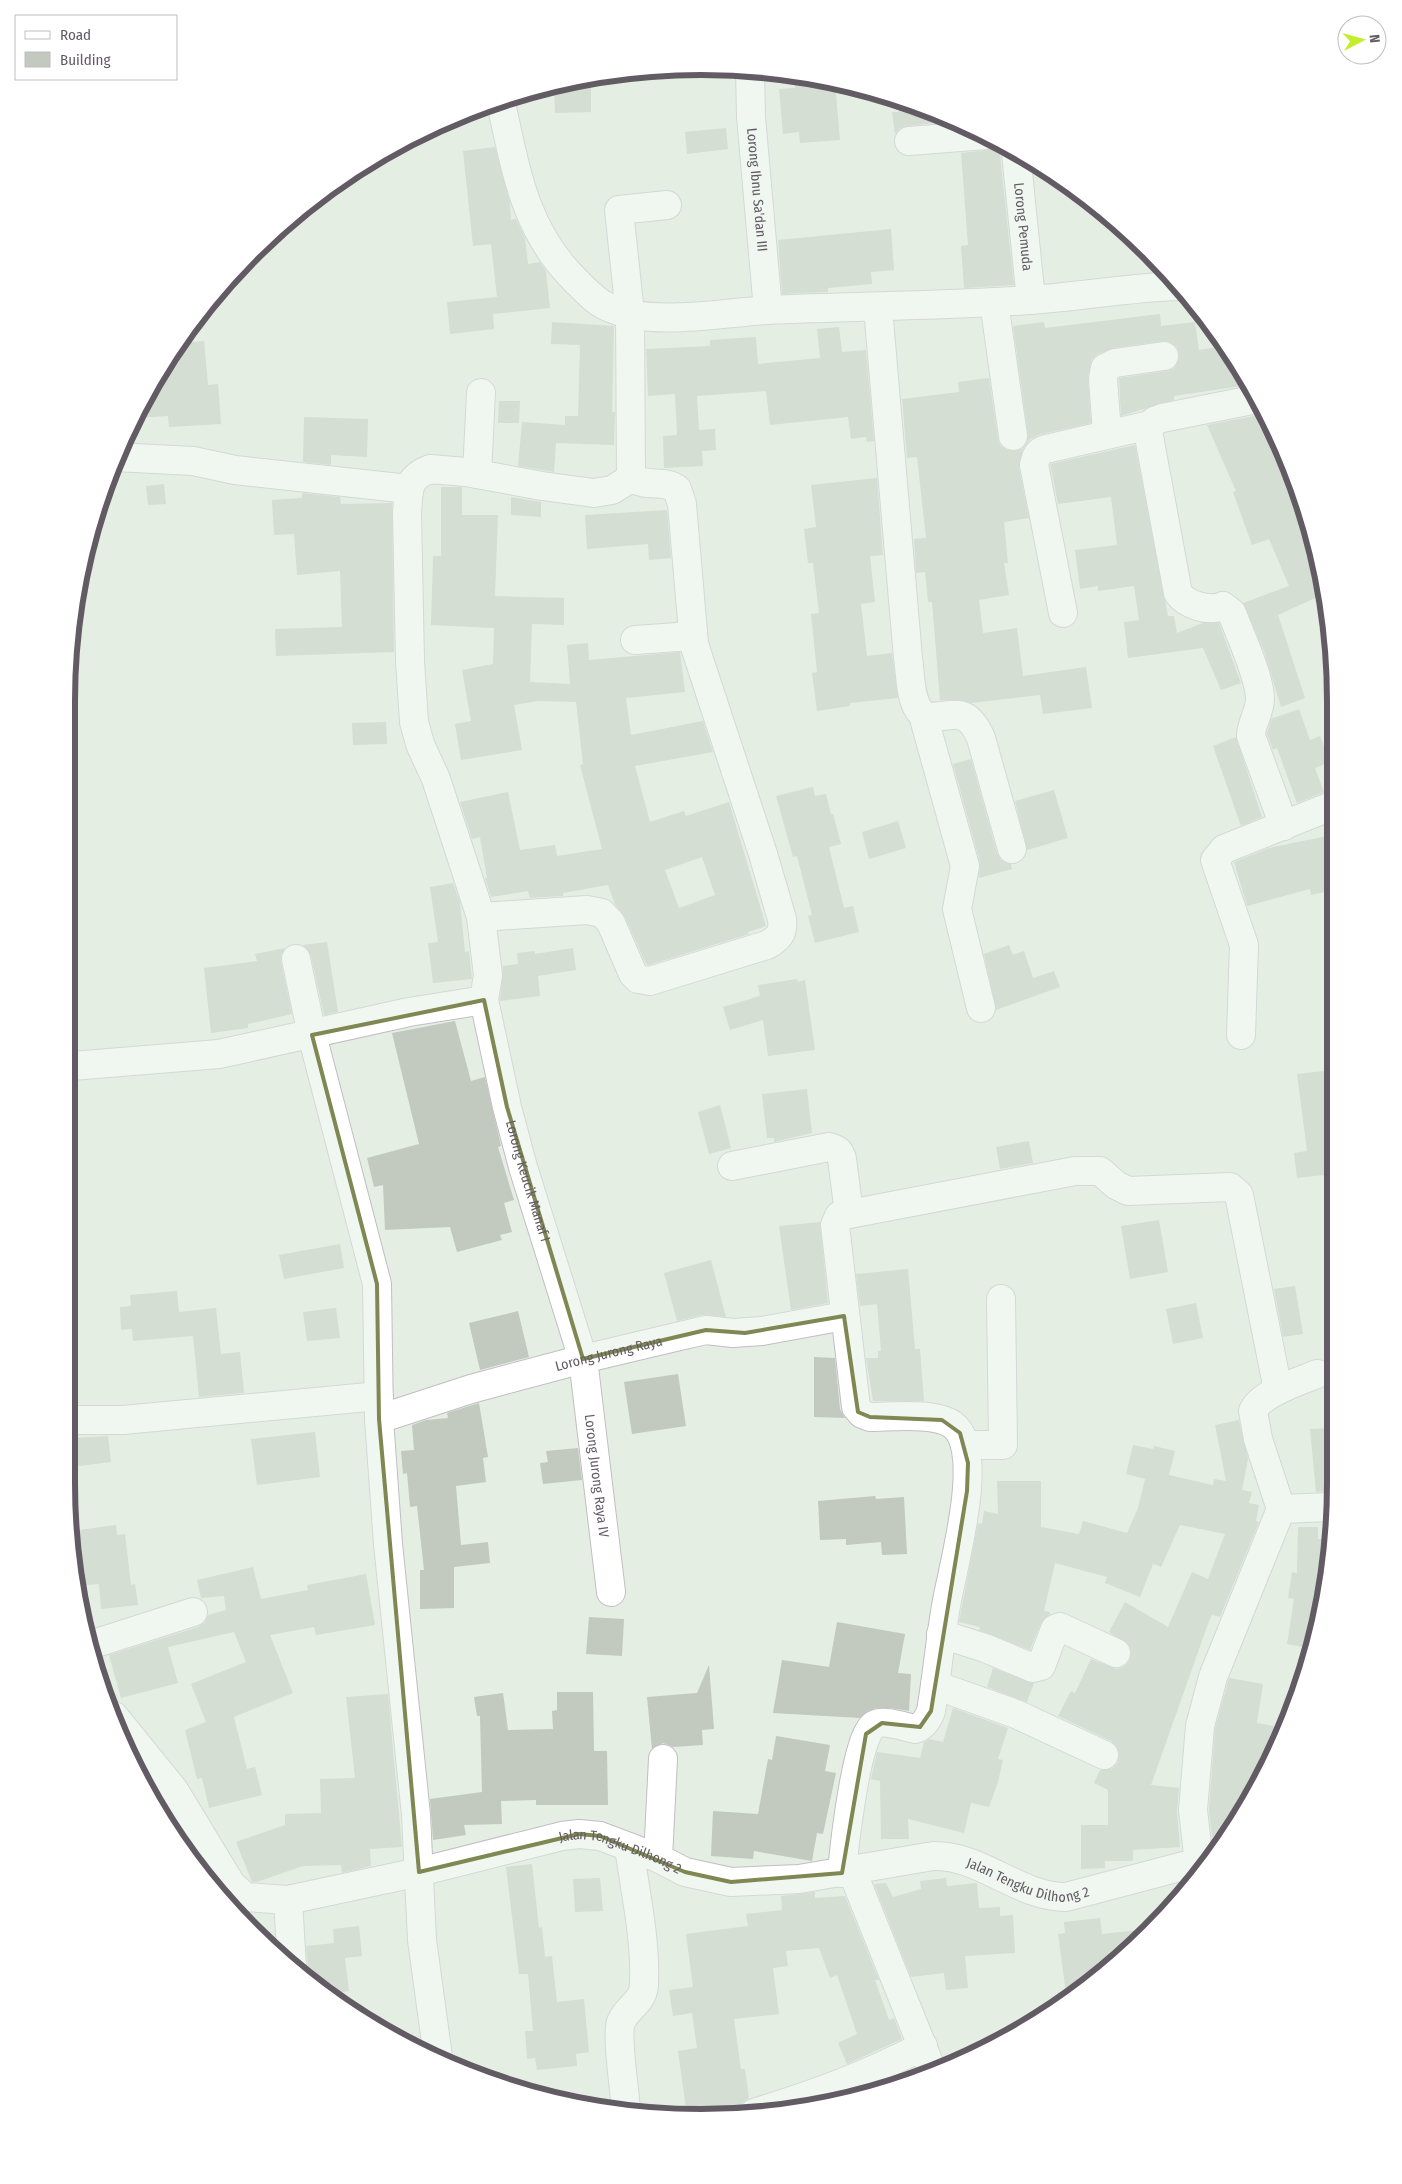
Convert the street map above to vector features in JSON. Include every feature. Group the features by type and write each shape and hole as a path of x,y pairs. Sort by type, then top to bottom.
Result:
{"street":[{"name":"Lorong Ibnu Sa'dan III","path":"750,77 751,117 768,310"},
{"path":"502,107 519,186 539,234 552,255 587,292 607,307 630,314 649,317 768,310 878,308 1031,300 1171,287"},
{"path":"909,141 970,136"},
{"name":"Lorong Pemuda","path":"1017,161 1031,300"},
{"path":"631,478 630,314 620,210 667,206"},
{"path":"994,302 1013,436"},
{"path":"878,308 908,658 915,701 922,715 965,866 957,909 981,1008"},
{"path":"1107,433 1103,379 1105,368 1115,363 1164,356"},
{"path":"477,474 480,392"},
{"path":"1063,613 1034,465 1041,450 1107,433 1150,425 1162,418 1250,400"},
{"path":"1150,425 1149,439 1178,593 1189,603 1217,608 1223,606 1232,613 1259,690 1260,707 1251,729 1251,736 1284,826"},
{"path":"125,457 193,461 234,470 409,489"},
{"path":"75,1066 219,1054 312,1035 409,1012 484,1000 488,975 481,917 436,779 420,744 414,722 410,661 407,513 409,489 416,476 430,469 477,474 594,493 612,490 631,478"},
{"path":"481,917 587,910 602,913 611,923 632,974 638,979 650,981 767,946 777,940 783,927 763,854 702,675 692,636 684,525 679,493 672,485 666,483 651,485 631,478"},
{"path":"635,640 692,636"},
{"path":"922,715 959,715 974,722 981,738 1012,849"},
{"path":"1241,1035 1244,945 1215,860 1224,849 1327,808"},
{"path":"296,959 312,1035 378,1284 379,1408 388,1544 416,1815 422,1940 437,2050"},
{"name":"Lorong Keucik Manaf I","path":"484,1000 507,1107 523,1168 583,1359"},
{"path":"732,1166 829,1147 834,1148 841,1153 849,1213"},
{"path":"929,2065 923,2046 847,1872 856,1771 866,1734 873,1726 882,1723 915,1729 928,1719 931,1711 941,1634 961,1535 968,1463 965,1445 960,1433 952,1425 942,1420 926,1417 870,1417 858,1412 854,1400 835,1225 839,1216 1075,1171 1095,1170 1128,1191 1230,1186 1239,1195 1278,1390"},
{"path":"965,1445 1003,1445 1001,1299"},
{"name":"Lorong Jurong Raya","path":"75,1420 123,1420 379,1408 471,1389 583,1359 706,1330 745,1333 844,1316"},
{"name":"Lorong Jurong Raya IV","path":"583,1359 611,1592"},
{"path":"1204,1856 1193,1810 1200,1726 1213,1677 1281,1509 1258,1439 1253,1410 1257,1404 1278,1390 1317,1374"},
{"path":"1281,1509 1326,1507"},
{"path":"96,1643 194,1612"},
{"path":"941,1634 985,1648 1033,1668 1041,1666 1055,1629 1060,1627 1116,1653"},
{"path":"935,1685 1016,1714 1104,1755"},
{"name":"Jalan Tengku Dilhong 2","path":"133,1744 148,1767 174,1790 231,1884 237,1900 288,1900 419,1872 562,1836 579,1834 600,1836 658,1858 685,1872 730,1882 799,1879 933,1856 948,1856 972,1862 1036,1892 1051,1897 1066,1897 1199,1863"},
{"path":"658,1858 663,1759"},
{"path":"626,2105 620,2030 625,2016 641,1997 645,1985 642,1941 628,1847"},
{"path":"288,1900 291,1957"},
{"path":"782,2104 867,2075 923,2046"}],"highlighted area":[{"path":"484,1000 507,1107 583,1359 706,1330 745,1333 844,1316 858,1412 870,1417 942,1420 960,1433 968,1463 967,1491 931,1711 920,1727 882,1723 866,1734 842,1873 731,1882 685,1872 600,1836 579,1834 419,1872 379,1419 377,1284 312,1035"}],"building":[{"path":"795,82 836,90 840,140 800,143 799,132 783,134 779,89 795,88"},
{"path":"591,85 591,112 555,113 554,93"},
{"path":"899,107 940,122 907,126 900,128 895,134 892,112 899,112"},
{"path":"726,128 728,149 687,154 685,132"},
{"path":"495,147 510,202 511,220 516,219 525,238 528,264 540,262 546,271 550,308 493,314 494,329 450,334 447,302 497,297 491,244 473,246 463,151"},
{"path":"993,148 1001,152 1014,285 964,288 961,246 968,245 961,153"},
{"path":"891,229 894,270 871,272 872,284 828,288 828,292 782,294 778,240"},
{"path":"1160,314 1161,326 1195,322 1199,350 1217,347 1241,386 1174,396 1174,400 1121,416 1119,378 1173,369 1178,362 1179,353 1177,347 1170,342 1162,341 1113,348 1098,354 1092,359 1088,376 1091,423 1038,435 1029,440 1023,449 1019,468 1029,518 1004,522 1008,563 1004,563 1009,595 979,600 983,633 1017,628 1023,676 1086,667 1092,708 1043,714 1040,695 972,703 959,700 940,700 932,602 928,602 925,572 916,573 914,539 926,538 917,457 907,458 902,399 959,392 958,382 989,378 1000,445 1007,450 1016,451 1022,449 1027,442 1028,434 1013,326 1044,322 1045,328"},
{"path":"552,322 614,326 612,412 615,412 614,445 556,443 554,472 518,466 522,422 565,425 565,416 578,416 580,345 551,344"},
{"path":"839,327 842,352 866,350 874,441 867,442 866,437 851,439 848,417 770,425 766,391 697,396 699,430 715,429 716,450 702,451 703,466 664,468 663,436 677,435 675,394 648,396 646,349 710,346 710,340 756,337 758,364 820,358 817,329"},
{"path":"204,341 208,385 218,384 221,424 169,427 168,416 143,418 159,388 188,342"},
{"path":"499,401 520,401 519,423 498,423"},
{"path":"1257,415 1279,461 1306,539 1318,597 1278,615 1305,698 1281,707 1264,651 1243,603 1289,586 1269,539 1252,545 1233,492 1236,491 1207,425"},
{"path":"304,417 368,419 367,457 331,455 331,465 303,462"},
{"path":"1135,445 1168,616 1174,616 1177,633 1203,623 1219,623 1241,683 1221,690 1203,648 1128,658 1124,622 1139,620 1134,586 1098,591 1098,586 1080,589 1075,550 1117,545 1111,497 1058,504 1050,464"},
{"path":"877,478 883,555 870,556 875,602 861,604 867,656 892,653 898,698 850,703 850,706 817,711 812,673 817,672 811,614 819,613 813,563 808,563 804,529 816,527 811,485"},
{"path":"164,484 166,504 148,505 146,486"},
{"path":"441,487 462,487 462,515 498,515 495,596 564,598 564,625 532,624 530,682 570,684 567,645 588,643 589,660 680,652 685,692 626,698 631,735 703,721 713,752 635,766 650,822 684,811 686,816 729,802 766,926 748,932 749,934 649,965 646,964 625,917 615,904 608,885 563,893 563,896 530,898 528,891 491,897 485,878 487,878 480,837 472,839 460,802 508,792 520,850 555,845 557,856 602,849 580,765 583,764 576,702 538,701 514,705 522,750 461,760 455,724 471,721 462,670 493,664 494,628 431,625 433,556 441,556","holes":["702,857 715,895 679,908 665,870"]},
{"path":"302,493 340,497 341,504 392,503 394,652 276,656 275,629 342,627 340,571 297,575 294,534 274,535 272,500 302,498"},
{"path":"511,497 541,502 541,517 511,515"},
{"path":"667,510 671,558 649,560 648,544 587,549 585,515"},
{"path":"1299,709 1310,740 1320,736 1327,754 1327,763 1315,768 1324,792 1297,803 1277,748 1273,750 1267,734 1271,719"},
{"path":"386,722 387,744 353,745 352,723"},
{"path":"1236,737 1262,817 1241,826 1213,746"},
{"path":"971,759 997,853 1001,860 1011,864 1012,869 979,878 980,862 953,764"},
{"path":"813,787 815,796 826,794 831,814 833,814 841,844 829,847 844,908 853,906 859,932 815,943 808,916 812,915 797,856 793,857 776,796"},
{"path":"1054,790 1068,838 1027,850 1015,801"},
{"path":"898,821 906,848 869,859 862,832"},
{"path":"1327,836 1327,891 1311,895 1310,889 1247,906 1234,862 1269,848"},
{"path":"453,883 460,902 465,952 469,951 472,979 433,983 428,943 438,942 430,887"},
{"path":"327,942 338,1012 324,1015 311,956 303,945"},
{"path":"1009,945 1013,955 1024,951 1033,978 1054,971 1060,987 996,1010 984,954"},
{"path":"285,948 281,955 281,962 292,1014 248,1024 248,1028 211,1033 204,968 257,961 255,954"},
{"path":"573,948 576,970 538,976 540,996 500,1001 503,966 518,964 517,953 535,951 535,954"},
{"path":"797,979 798,982 805,980 815,1050 768,1056 763,1020 730,1030 723,1007 760,996 758,985"},
{"path":"455,1021 471,1081 485,1077 501,1146 498,1147 514,1200 504,1203 512,1232 500,1235 502,1240 457,1252 450,1227 385,1230 383,1185 374,1187 367,1158 419,1144 392,1033"},
{"path":"1327,1071 1327,1175 1297,1178 1294,1153 1307,1151 1297,1074"},
{"path":"807,1089 812,1133 774,1142 774,1138 767,1138 762,1094"},
{"path":"720,1105 731,1148 709,1154 698,1112"},
{"path":"1029,1141 1033,1163 1000,1169 996,1147"},
{"path":"1159,1220 1168,1272 1130,1279 1121,1226"},
{"path":"820,1222 828,1303 791,1310 779,1226"},
{"path":"340,1244 344,1268 284,1279 279,1255"},
{"path":"711,1260 726,1317 703,1315 677,1321 664,1273"},
{"path":"908,1269 915,1349 920,1349 924,1401 873,1401 866,1358 878,1358 878,1351 881,1351 877,1304 860,1306 856,1274"},
{"path":"1295,1286 1303,1334 1283,1337 1274,1289"},
{"path":"177,1291 179,1312 216,1308 221,1354 240,1352 244,1393 199,1397 193,1336 133,1341 132,1329 121,1330 120,1307 131,1306 130,1295"},
{"path":"1196,1303 1203,1338 1173,1344 1166,1309"},
{"path":"336,1308 340,1338 307,1341 303,1312"},
{"path":"518,1311 529,1357 480,1370 469,1323"},
{"path":"814,1357 835,1358 840,1409 845,1418 814,1417"},
{"path":"678,1374 686,1426 632,1434 624,1382"},
{"path":"479,1403 488,1457 483,1458 486,1482 456,1486 461,1545 488,1542 490,1563 454,1567 454,1608 420,1609 420,1570 424,1570 417,1506 410,1507 407,1473 403,1474 401,1451 414,1450 412,1425 426,1420 448,1418 447,1413"},
{"path":"1239,1420 1248,1459 1242,1490 1252,1492 1249,1503 1259,1505 1256,1521 1259,1522 1220,1617 1212,1615 1209,1621 1151,1785 1179,1788 1177,1812 1180,1847 1133,1850 1133,1861 1105,1861 1105,1868 1081,1869 1081,1825 1108,1825 1108,1790 1094,1783 1100,1770 1113,1768 1118,1762 1119,1753 1111,1741 1058,1716 1071,1691 1075,1693 1091,1659 1117,1669 1125,1666 1130,1660 1131,1651 1128,1644 1109,1632 1125,1602 1168,1627 1192,1572 1208,1579 1225,1534 1180,1525 1161,1567 1153,1564 1140,1597 1105,1583 1107,1577 1055,1563 1044,1611 1050,1612 1050,1614 1041,1623 1030,1650 979,1630 980,1627 959,1622 978,1523 982,1524 984,1511 998,1514 997,1481 1041,1481 1041,1527 1079,1534 1083,1521 1127,1533 1138,1508 1145,1479 1126,1474 1133,1445 1153,1449 1154,1446 1175,1451 1169,1475 1213,1485 1214,1479 1226,1481 1215,1425"},
{"path":"1327,1428 1327,1491 1316,1492 1310,1429"},
{"path":"315,1432 320,1477 257,1485 251,1439"},
{"path":"108,1436 111,1462 75,1467 75,1438"},
{"path":"578,1448 582,1480 543,1484 540,1463 548,1462 546,1451"},
{"path":"875,1496 876,1499 904,1497 907,1554 882,1555 881,1542 846,1545 846,1539 820,1540 818,1501"},
{"path":"116,1525 117,1535 125,1534 131,1585 135,1584 138,1605 101,1609 99,1584 84,1585 77,1530"},
{"path":"1298,1527 1318,1527 1318,1539 1325,1539 1322,1565 1305,1647 1287,1644 1294,1599 1288,1598 1292,1572 1297,1573"},
{"path":"253,1567 261,1599 308,1590 307,1585 366,1574 375,1625 316,1635 314,1627 270,1635 293,1693 234,1717 247,1769 255,1767 262,1795 209,1808 202,1778 197,1779 185,1730 206,1722 191,1684 246,1662 234,1632 168,1647 178,1683 121,1698 109,1655 198,1627 205,1622 208,1615 226,1610 224,1596 201,1598 197,1580"},
{"path":"589,1617 624,1619 622,1656 586,1654"},
{"path":"837,1622 905,1634 898,1673 911,1674 909,1711 876,1708 868,1711 860,1718 773,1713 782,1660 829,1667"},
{"path":"709,1665 714,1729 702,1730 703,1745 673,1747 663,1743 652,1749 647,1697 697,1693"},
{"path":"993,1668 1034,1683 1027,1702 987,1687"},
{"path":"1229,1678 1263,1684 1257,1723 1277,1727 1243,1796 1217,1837 1212,1837 1209,1810 1215,1729"},
{"path":"557,1692 593,1692 594,1751 607,1751 608,1805 536,1805 536,1800 501,1801 502,1824 464,1825 466,1835 433,1840 430,1799 482,1792 480,1716 477,1716 474,1697 503,1693 508,1730 553,1729 552,1711 557,1710"},
{"path":"388,1694 402,1847 370,1849 371,1866 342,1873 341,1865 303,1866 252,1882 236,1842 285,1825 285,1814 321,1813 320,1779 355,1778 346,1697"},
{"path":"953,1708 1008,1728 998,1759 1003,1760 998,1782 989,1807 971,1803 964,1833 908,1819 909,1839 881,1839 880,1781 871,1779 877,1752 920,1758 924,1742 929,1739 943,1742"},
{"path":"776,1736 830,1745 825,1771 836,1773 823,1834 817,1833 812,1861 754,1851 753,1859 711,1856 713,1811 758,1814 768,1759 772,1760"},
{"path":"532,1864 539,1928 542,1927 545,1957 552,1956 557,2002 584,1999 589,2052 576,2054 577,2066 537,2070 535,2058 527,2059 525,2031 533,2031 528,1974 519,1974 506,1867"},
{"path":"600,1878 603,1911 575,1912 573,1879"},
{"path":"946,1878 947,1886 977,1883 979,1908 1000,1907 1000,1916 1013,1915 1015,1953 965,1956 968,1988 946,1990 944,1973 911,1977 874,1884 886,1883 893,1897 921,1889 920,1881"},
{"path":"815,1892 815,1898 845,1896 879,1980 875,1980 889,2020 894,2018 902,2039 847,2064 838,2043 857,2034 837,1975 830,1978 819,1948 786,1951 788,1966 773,1968 779,2014 734,2019 741,2069 745,2069 749,2098 742,2103 741,2108 686,2109 678,2051 697,2048 692,2013 673,2016 669,1990 693,1987 686,1934 748,1926 746,1914 782,1910 781,1896"},
{"path":"1100,1918 1102,1934 1140,1930 1114,1954 1066,1991 1058,1934 1065,1933 1064,1922"},
{"path":"359,1926 362,1956 345,1958 349,1991 338,1992 307,1969 306,1946 334,1943 333,1929"},
{"path":"905,2072 906,2074 902,2076 882,2082"}]}
